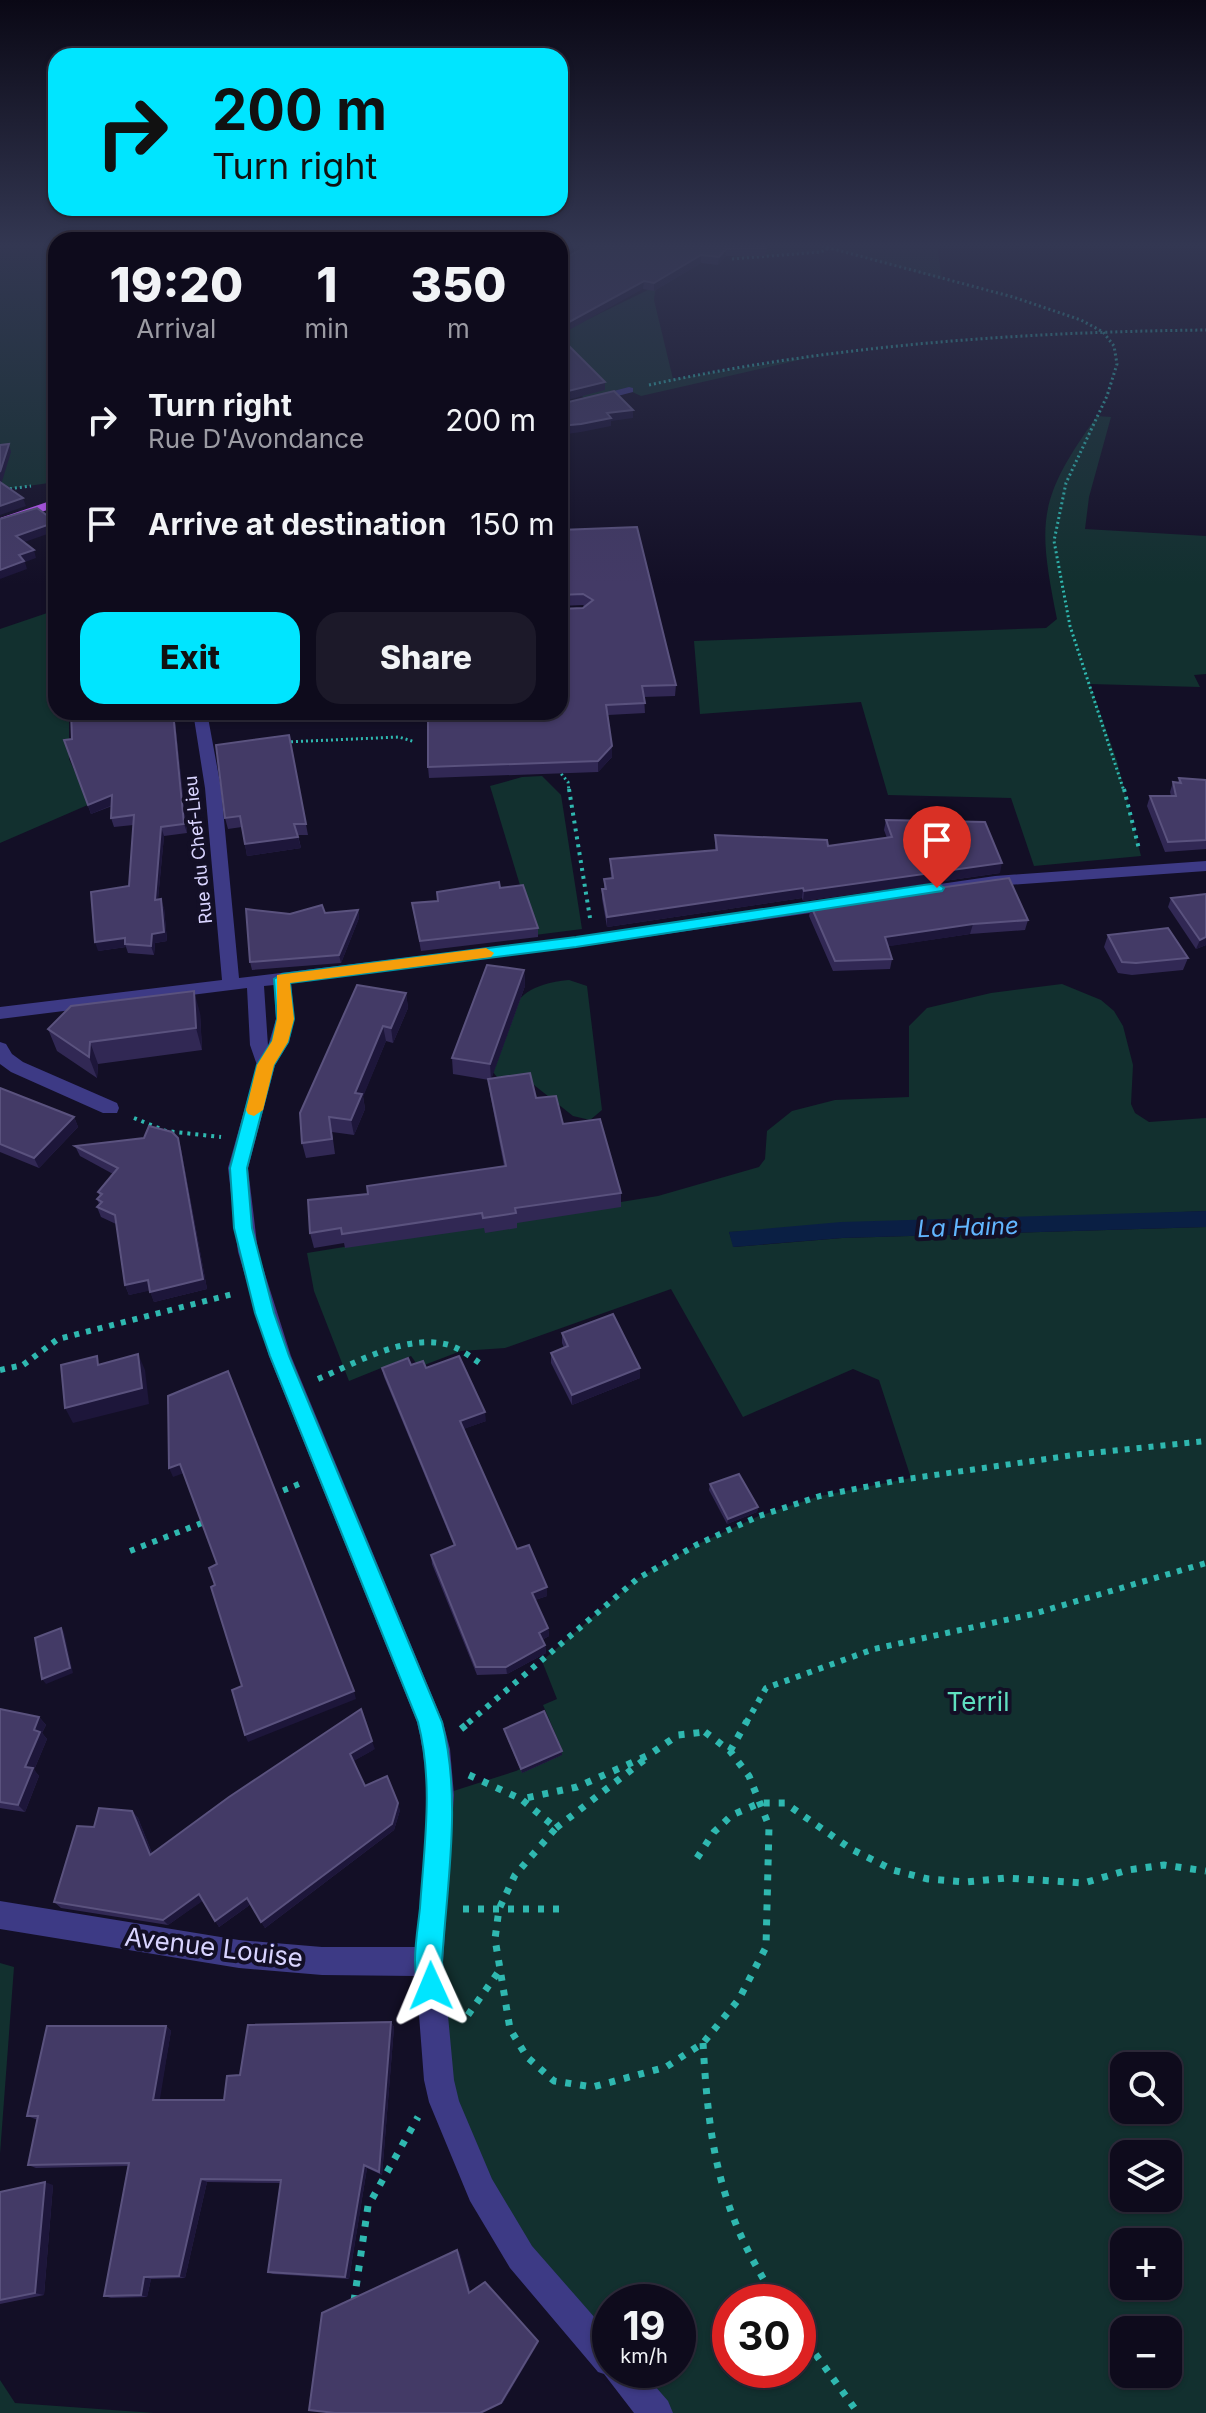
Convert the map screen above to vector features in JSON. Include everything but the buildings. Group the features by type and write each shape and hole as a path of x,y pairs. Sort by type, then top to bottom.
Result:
{"main road":[{"path":"0,522 48,506"}],"street":[{"path":"568,406 629,390"},
{"name":"Rue du Chef-Lieu","path":"201,720 213,788 231,985"},
{"path":"0,1013 593,939 907,891 1148,868 1206,866"},
{"path":"282,979 285,1019 280,1042 266,1065 238,1168 243,1228 258,1288 293,1389 430,1722 437,1749 441,1795 429,1962 439,2080 444,2102 481,2190 521,2257 592,2339"},
{"path":"255,982 259,1045 266,1065"},
{"path":"0,1048 17,1067 110,1108"},
{"name":"Avenue Louise","path":"0,1915 239,1954 322,1961 429,1962"},
{"path":"634,2388 656,2413"}],"path":[{"path":"629,390 795,359"},
{"path":"1116,359 1107,396 1066,483 1054,541 1070,626 1117,761 1141,856 1148,868"},
{"path":"281,742 399,737 415,742"},
{"path":"553,766 568,782 593,939"},
{"path":"110,1108 166,1131 246,1140"},
{"path":"0,1370 23,1365 58,1339 258,1288"},
{"path":"293,1389 405,1346 424,1343 454,1347 481,1364"},
{"path":"556,1828 521,1799 454,1767 437,1749 637,1579 696,1545 759,1516 820,1496 900,1480 1081,1454 1206,1441"},
{"path":"258,1500 327,1473"},
{"path":"130,1551 215,1517"},
{"path":"730,1751 766,1688 874,1649 1033,1614 1206,1563"},
{"path":"705,1732 730,1751 749,1776 769,1826 766,1947 739,1999 703,2043 666,2067 593,2087 554,2081 527,2057 510,2029 495,1939 499,1909 515,1875 556,1828 678,1735 705,1732"},
{"path":"521,1799 577,1787 649,1755"},
{"path":"697,1858 714,1832 732,1815 760,1803 785,1803 851,1849 893,1870 928,1879 966,1882 1006,1878 1084,1883 1128,1870 1164,1865 1206,1871"},
{"path":"432,1909 566,1909"},
{"path":"703,2043 708,2138 723,2201 750,2264 765,2284"},
{"path":"352,2310 368,2206 439,2080"},
{"path":"816,2355 858,2413"}],"green space":[{"path":"0,359 48,359 48,483 0,490"},
{"path":"568,359 668,359 673,379 805,359 641,396 628,390 587,402 568,379"},
{"path":"1097,416 1111,417 1089,497 1085,529 1206,536 1206,674 1194,675 1200,687 1090,684 1117,761 1141,856 1034,866 1011,798 888,795 861,702 700,714 694,641 1046,628 1057,619 1047,557 1047,512 1063,469"},
{"path":"48,613 48,720 69,720 69,759 90,804 0,843 0,629"},
{"path":"542,776 561,795 582,929 535,935 490,786 522,777"},
{"path":"569,980 587,986 602,1110 590,1120 573,1116 529,1081 502,1081 491,1068 508,1019 522,997 548,983"},
{"name":"Terril","path":"1062,984 1101,1000 1114,1011 1123,1026 1133,1065 1131,1104 1135,1113 1149,1122 1206,1118 1206,1211 729,1232 734,1247 842,1238 1206,1227 1206,2413 656,2413 634,2388 696,2388 696,2284 592,2284 592,2339 521,2257 444,2103 441,1795 516,1771 562,1749 543,1705 557,1699 542,1661 637,1579 696,1545 759,1516 820,1496 911,1478 879,1380 853,1369 743,1417 671,1289 505,1348 461,1351 419,1367 411,1356 349,1381 314,1291 307,1253 658,1196 759,1167 765,1159 767,1131 792,1111 835,1100 909,1097 909,1026 927,1008 991,993"},
{"path":"0,1963 14,1967 0,2154"},
{"path":"0,2380 15,2403 154,2413 0,2413"}],"water":[{"name":"La Haine","path":"1206,1211 1206,1227 842,1238 733,1247 729,1232 841,1222"}],"slow traffic":[{"path":"254,1110 266,1065 280,1042 285,1019 282,979 486,953"}],"route":[{"path":"431,1986 429,1962 441,1795 437,1749 430,1722 280,1356 265,1313 243,1228 238,1168 266,1065 280,1042 285,1019 282,979 576,942 937,888"}]}
